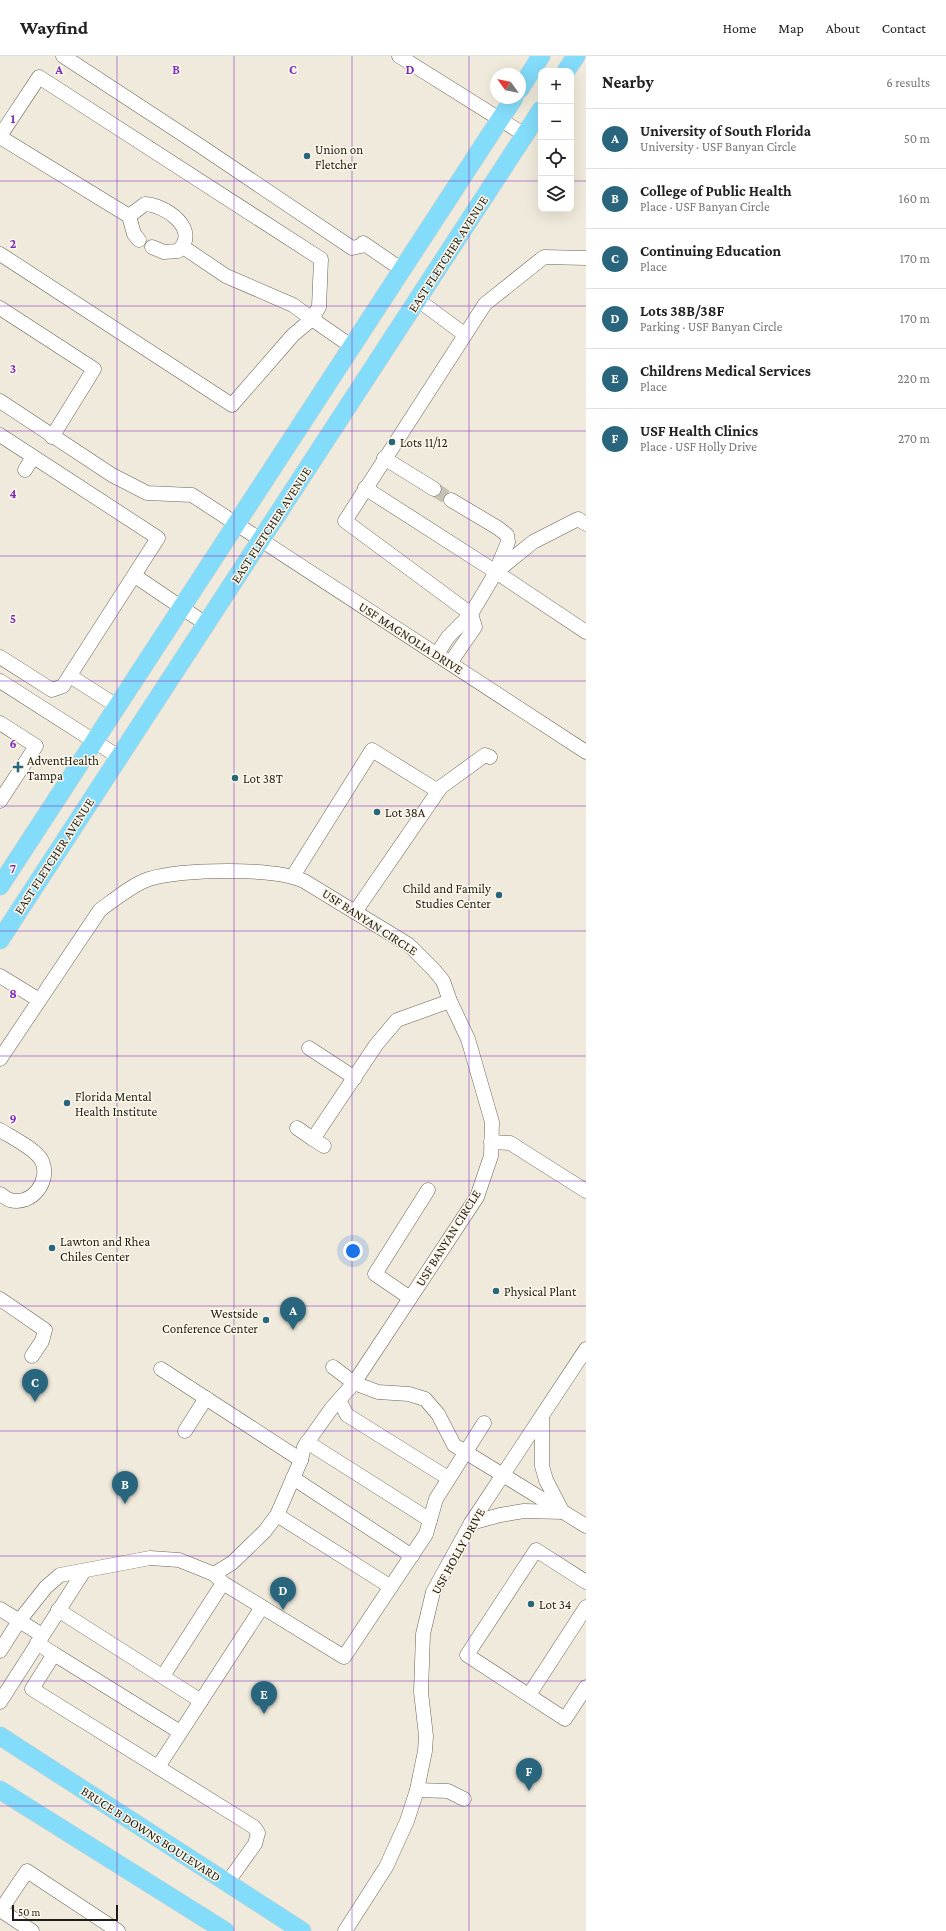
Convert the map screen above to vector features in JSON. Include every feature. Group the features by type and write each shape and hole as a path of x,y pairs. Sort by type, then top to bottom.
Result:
{"main road":[{"path":"526,80 541,56"},
{"path":"568,68 576,56"},
{"path":"0,886 510,104"},
{"name":"EAST FLETCHER AVENUE","path":"0,940 538,114"},
{"name":"BRUCE B DOWNS BOULEVARD","path":"0,1736 302,1931"},
{"path":"0,1790 225,1931"}],"street":[{"path":"63,56 352,248 361,246 363,243 401,269"},
{"path":"399,56 524,135"},
{"path":"0,254 232,405 293,334 312,319 319,306 320,259 39,77 0,137 128,216 134,234 139,240"},
{"path":"128,216 145,204 156,205 172,214 183,225 185,235 183,247 178,251 164,252 152,247"},
{"path":"183,247 226,276 292,305 351,346"},
{"path":"450,663 475,627 471,614 345,521 464,334 485,304 544,257 586,258"},
{"path":"418,300 464,334"},
{"path":"0,308 94,369 52,437"},
{"name":"USF MAGNOLIA DRIVE","path":"0,401 52,437 112,475 147,493 192,495 262,540 284,557 586,752"},
{"path":"0,435 158,538 63,686 52,690 0,657"},
{"path":"25,470 33,457"},
{"path":"384,458 434,489"},
{"path":"365,488 586,632"},
{"path":"436,654 448,637 471,614 496,572 508,542 507,535 498,528 451,500"},
{"path":"496,572 533,542 578,518 586,524"},
{"path":"135,576 206,624"},
{"path":"70,676 117,706"},
{"path":"0,681 119,757"},
{"path":"0,723 36,746 0,801"},
{"path":"293,876 372,750 438,791"},
{"path":"355,912 438,791 485,755 490,757"},
{"name":"USF BANYAN CIRCLE","path":"0,1059 100,910 148,879 178,873 255,872 293,876 409,945 425,959 443,981 450,1001 468,1039 492,1122 491,1156 477,1197 354,1383 307,1442 301,1460 277,1515 265,1531 218,1578"},
{"path":"0,976 39,1000"},
{"path":"297,1128 319,1142 355,1078 376,1045 397,1020 450,1001"},
{"path":"308,1048 355,1078"},
{"path":"0,1130 35,1152 42,1161 44,1171 43,1183 35,1195 23,1200 10,1200 0,1194"},
{"path":"491,1142 510,1143 586,1190"},
{"path":"410,1298 375,1274 428,1190"},
{"path":"0,1298 45,1330 42,1341 32,1356"},
{"name":"USF HOLLY DRIVE","path":"345,1931 386,1867 407,1821 417,1790 425,1751 426,1736 421,1692 423,1634 433,1592 471,1523 586,1349"},
{"path":"333,1367 354,1383 378,1392 408,1394 424,1399 438,1414 454,1445 464,1453 586,1526"},
{"path":"160,1369 301,1460"},
{"path":"185,1431 206,1398"},
{"path":"339,1400 347,1415 448,1478"},
{"path":"542,1416 542,1466 546,1480 563,1512"},
{"path":"0,1651 42,1584 60,1575 150,1558 179,1560 218,1578 344,1657 426,1534 436,1498 484,1423"},
{"path":"307,1442 430,1520"},
{"path":"293,1478 412,1556"},
{"path":"471,1523 500,1514 524,1511 563,1512"},
{"path":"277,1515 391,1587"},
{"path":"586,1582 536,1550 467,1655 565,1718 586,1687"},
{"path":"0,1702 84,1571"},
{"path":"163,1676 218,1578"},
{"path":"158,1767 262,1607"},
{"path":"528,1695 586,1607"},
{"path":"0,1609 19,1621 40,1639 54,1654 180,1732"},
{"path":"58,1610 200,1701"},
{"path":"54,1654 32,1689 254,1826 258,1833 255,1844 227,1883"},
{"path":"417,1790 448,1791 464,1799"},
{"path":"32,1931 0,1911 27,1872 118,1931"}],"tunnel":[{"path":"434,489 451,500"}],"place":[{"name":"Union on Fletcher","path":"307,156"},
{"name":"Lots 11/12","path":"392,442"},
{"name":"AdventHealth Tampa","path":"18,767"},
{"name":"Lot 38T","path":"235,778"},
{"name":"Lot 38A","path":"377,812"},
{"name":"Child and Family Studies Center","path":"499,895"},
{"name":"Florida Mental Health Institute","path":"67,1103"},
{"name":"Lawton and Rhea Chiles Center","path":"52,1248"},
{"name":"Physical Plant","path":"496,1291"},
{"name":"Westside Conference Center","path":"266,1320"},
{"name":"University of South Florida","path":"293,1330"},
{"name":"Continuing Education","path":"35,1402"},
{"name":"College of Public Health","path":"125,1504"},
{"name":"Lot 34","path":"531,1604"},
{"name":"Lots 38B/38F","path":"283,1610"},
{"name":"Childrens Medical Services","path":"264,1714"},
{"name":"USF Health Clinics","path":"529,1791"}]}
